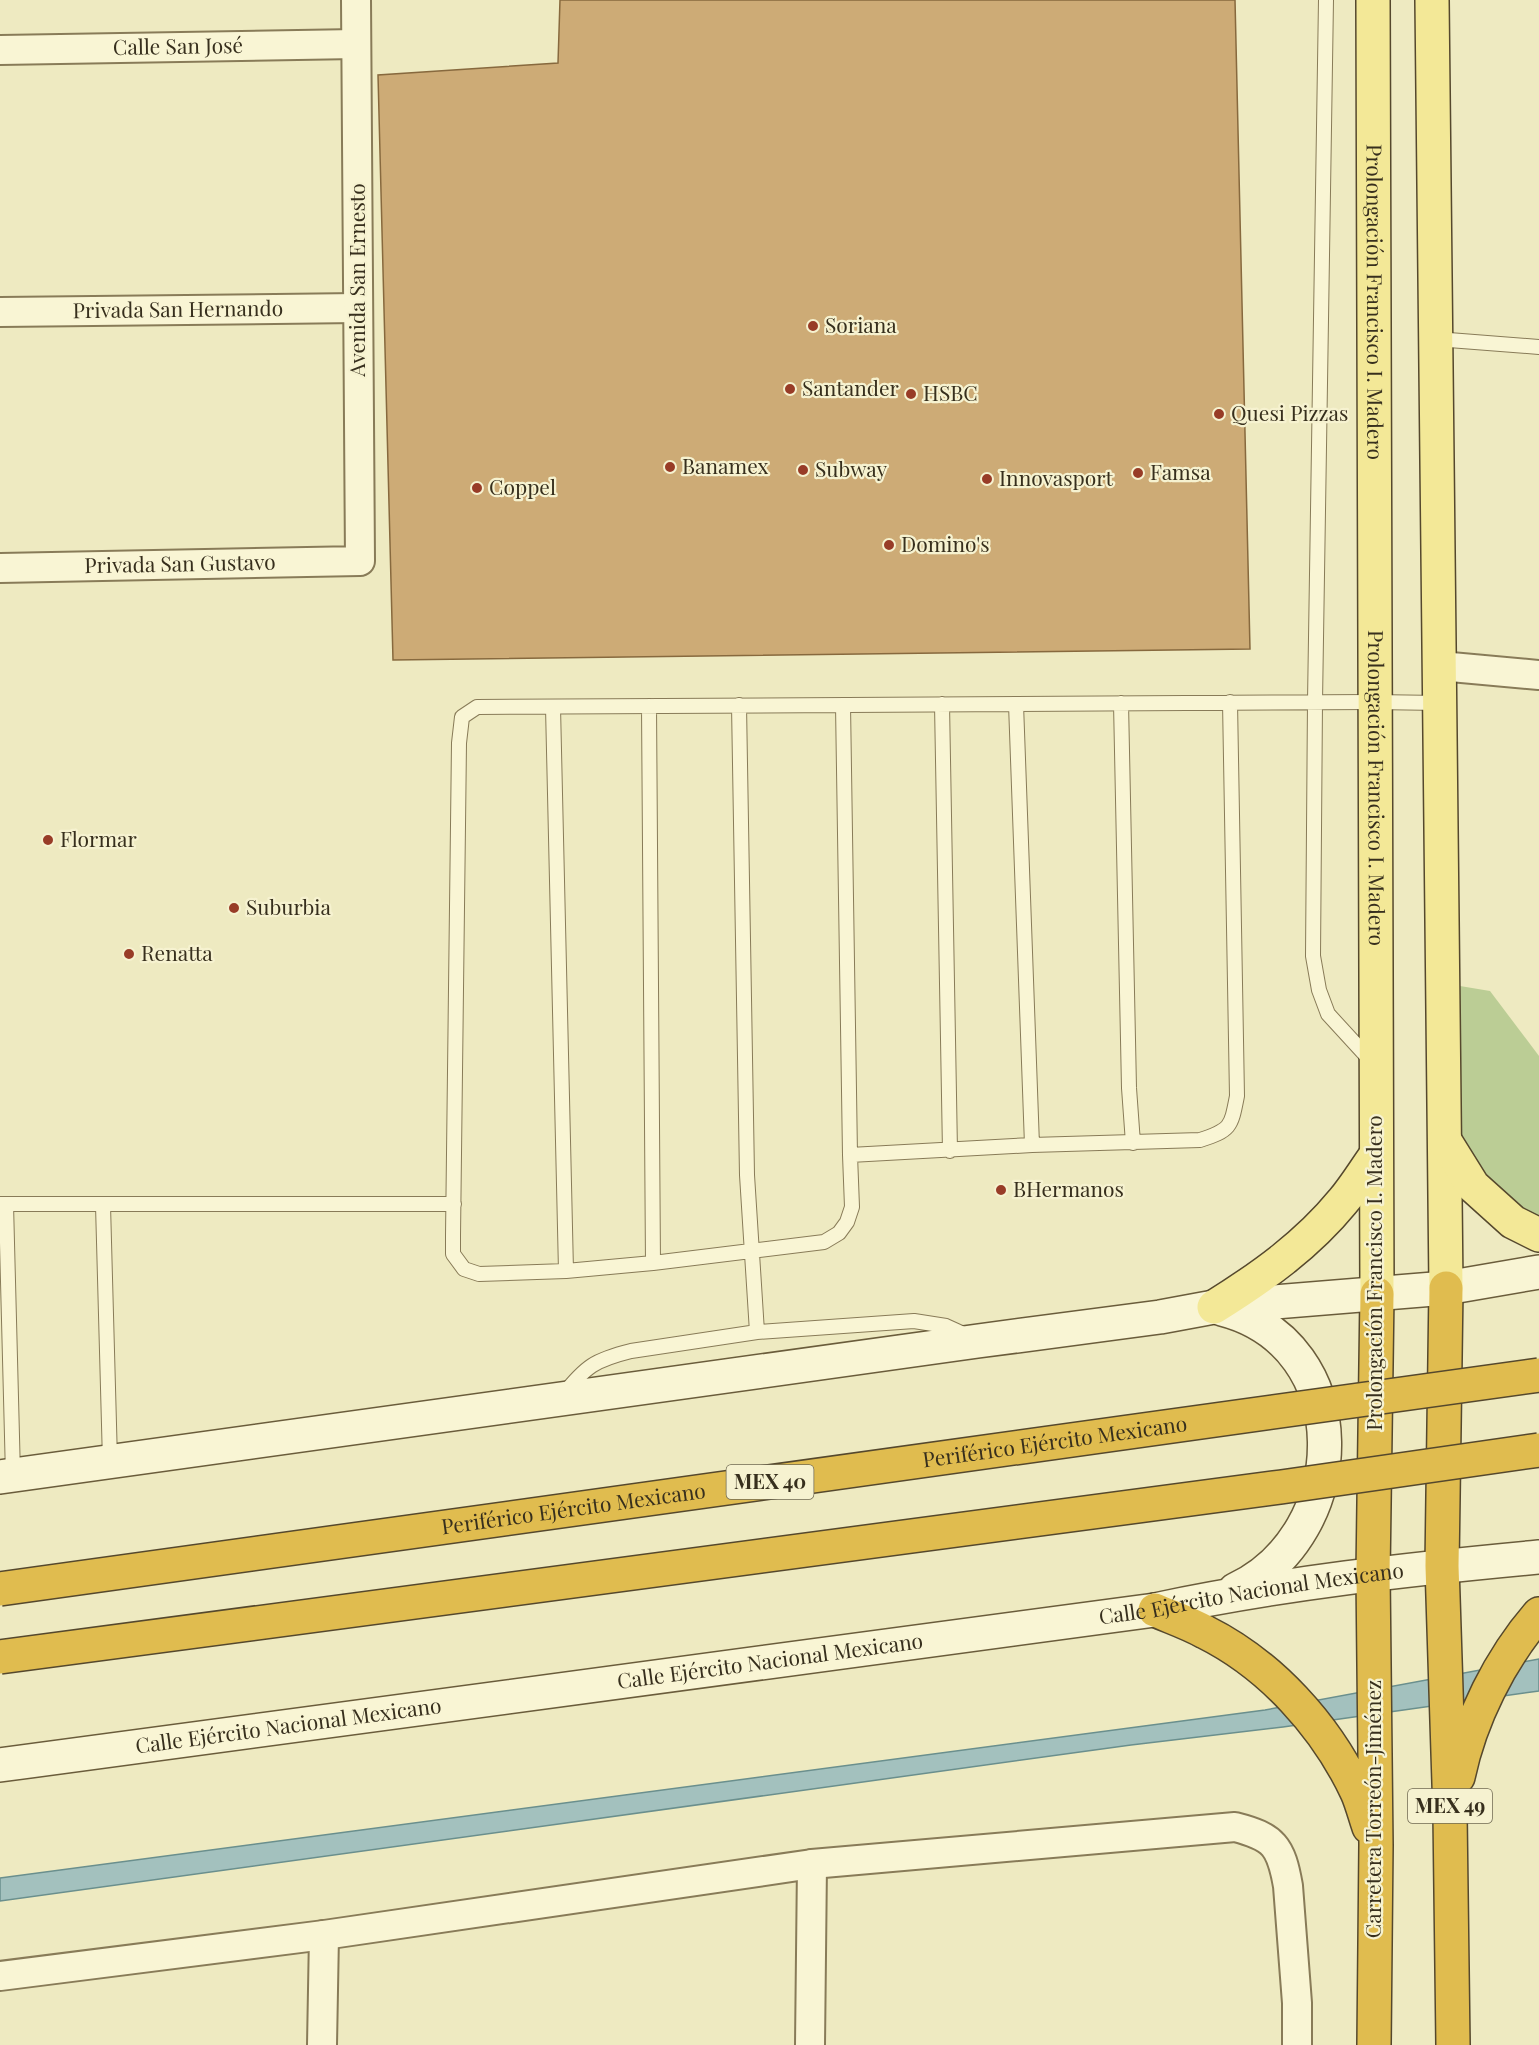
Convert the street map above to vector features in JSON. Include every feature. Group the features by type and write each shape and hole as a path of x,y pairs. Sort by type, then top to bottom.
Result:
{"highway":[{"name":"MEX 49","path":"1446,1288 1442,1566 1450,1814 1453,2045"},
{"name":"Prolongación Francisco I. Madero","path":"1373,1574 1377,1294"},
{"name":"Periférico Ejército Mexicano","path":"0,1589 1539,1375"},
{"path":"0,1657 1269,1489 1539,1450"},
{"name":"Carretera Torreón-Jiménez","path":"1373,1574 1376,1845 1374,2045"},
{"path":"1155,1610 1206,1632 1253,1662 1295,1700 1330,1744 1357,1793 1376,1845"},
{"path":"1450,1814 1461,1764 1478,1714 1502,1667 1539,1614"}],"main road":[{"name":"Prolongación Francisco I. Madero","path":"1373,0 1377,1294"},
{"path":"1432,0 1446,1288"},
{"path":"1444,1140 1473,1186 1513,1222 1539,1235"},
{"path":"1214,1307 1262,1277 1305,1241 1343,1201 1376,1155"}],"street":[{"name":"Avenida San Ernesto","path":"356,0 360,561"},
{"name":"Calle San José","path":"0,50 356,44"},
{"name":"Privada San Hernando","path":"0,312 358,308"},
{"name":"Privada San Gustavo","path":"0,568 360,561"},
{"path":"1440,666 1539,675"},
{"path":"7,1476 1160,1317 1214,1307 1446,1288 1539,1272"},
{"path":"1214,1307 1240,1313 1264,1326 1284,1342 1302,1364 1314,1388 1322,1415 1325,1443 1323,1471 1316,1499 1304,1525 1289,1548 1262,1574 1222,1596"},
{"name":"Calle Ejército Nacional Mexicano","path":"0,1765 1155,1610 1222,1596 1373,1574 1539,1557"},
{"path":"0,1976 324,1935 812,1864 1235,1827 1258,1833 1269,1840 1277,1850 1286,1876 1297,2003 1297,2045"},
{"path":"810,2045 812,1864"},
{"path":"322,2045 324,1935"}],"lane":[{"path":"1326,0 1314,702 1313,956 1319,990 1328,1014 1376,1066"},
{"path":"1436,339 1539,347"},
{"path":"850,1155 1032,1145 1200,1140 1221,1133 1232,1121 1237,1096 1230,702"},
{"path":"843,705 852,1207 847,1222 839,1233 824,1242 751,1252 566,1271 479,1274 464,1269 453,1254 459,743 462,717 477,707 1230,702 1439,703"},
{"path":"1120,703 1129,1088 1133,1143"},
{"path":"942,704 950,1151"},
{"path":"1016,704 1032,1145"},
{"path":"739,705 747,1163 757,1332"},
{"path":"649,706 653,1263"},
{"path":"553,707 566,1271"},
{"path":"7,1476 3,1204 454,1204"},
{"path":"103,1205 110,1461"},
{"path":"560,1399 588,1366 611,1356 757,1332 914,1321 946,1326 978,1341"}],"green space":[{"path":"1448,984 1490,991 1539,1056 1539,1229 1516,1219 1450,1136"}],"water":[{"path":"1539,1659 1539,1691 0,1901 0,1878 1265,1710"}],"building":[{"name":"Soriana","path":"560,0 1235,0 1250,649 393,660 378,75 558,63"}],"place":[{"name":"Soriana","path":"813,326"},
{"name":"Santander","path":"790,389"},
{"name":"HSBC","path":"911,394"},
{"name":"Quesi Pizzas","path":"1219,414"},
{"name":"Banamex","path":"670,467"},
{"name":"Subway","path":"803,470"},
{"name":"Famsa","path":"1138,473"},
{"name":"Innovasport","path":"987,479"},
{"name":"Coppel","path":"477,488"},
{"name":"Domino's","path":"889,545"},
{"name":"Flormar","path":"48,840"},
{"name":"Suburbia","path":"234,908"},
{"name":"Renatta","path":"129,954"},
{"name":"BHermanos","path":"1001,1190"}]}
